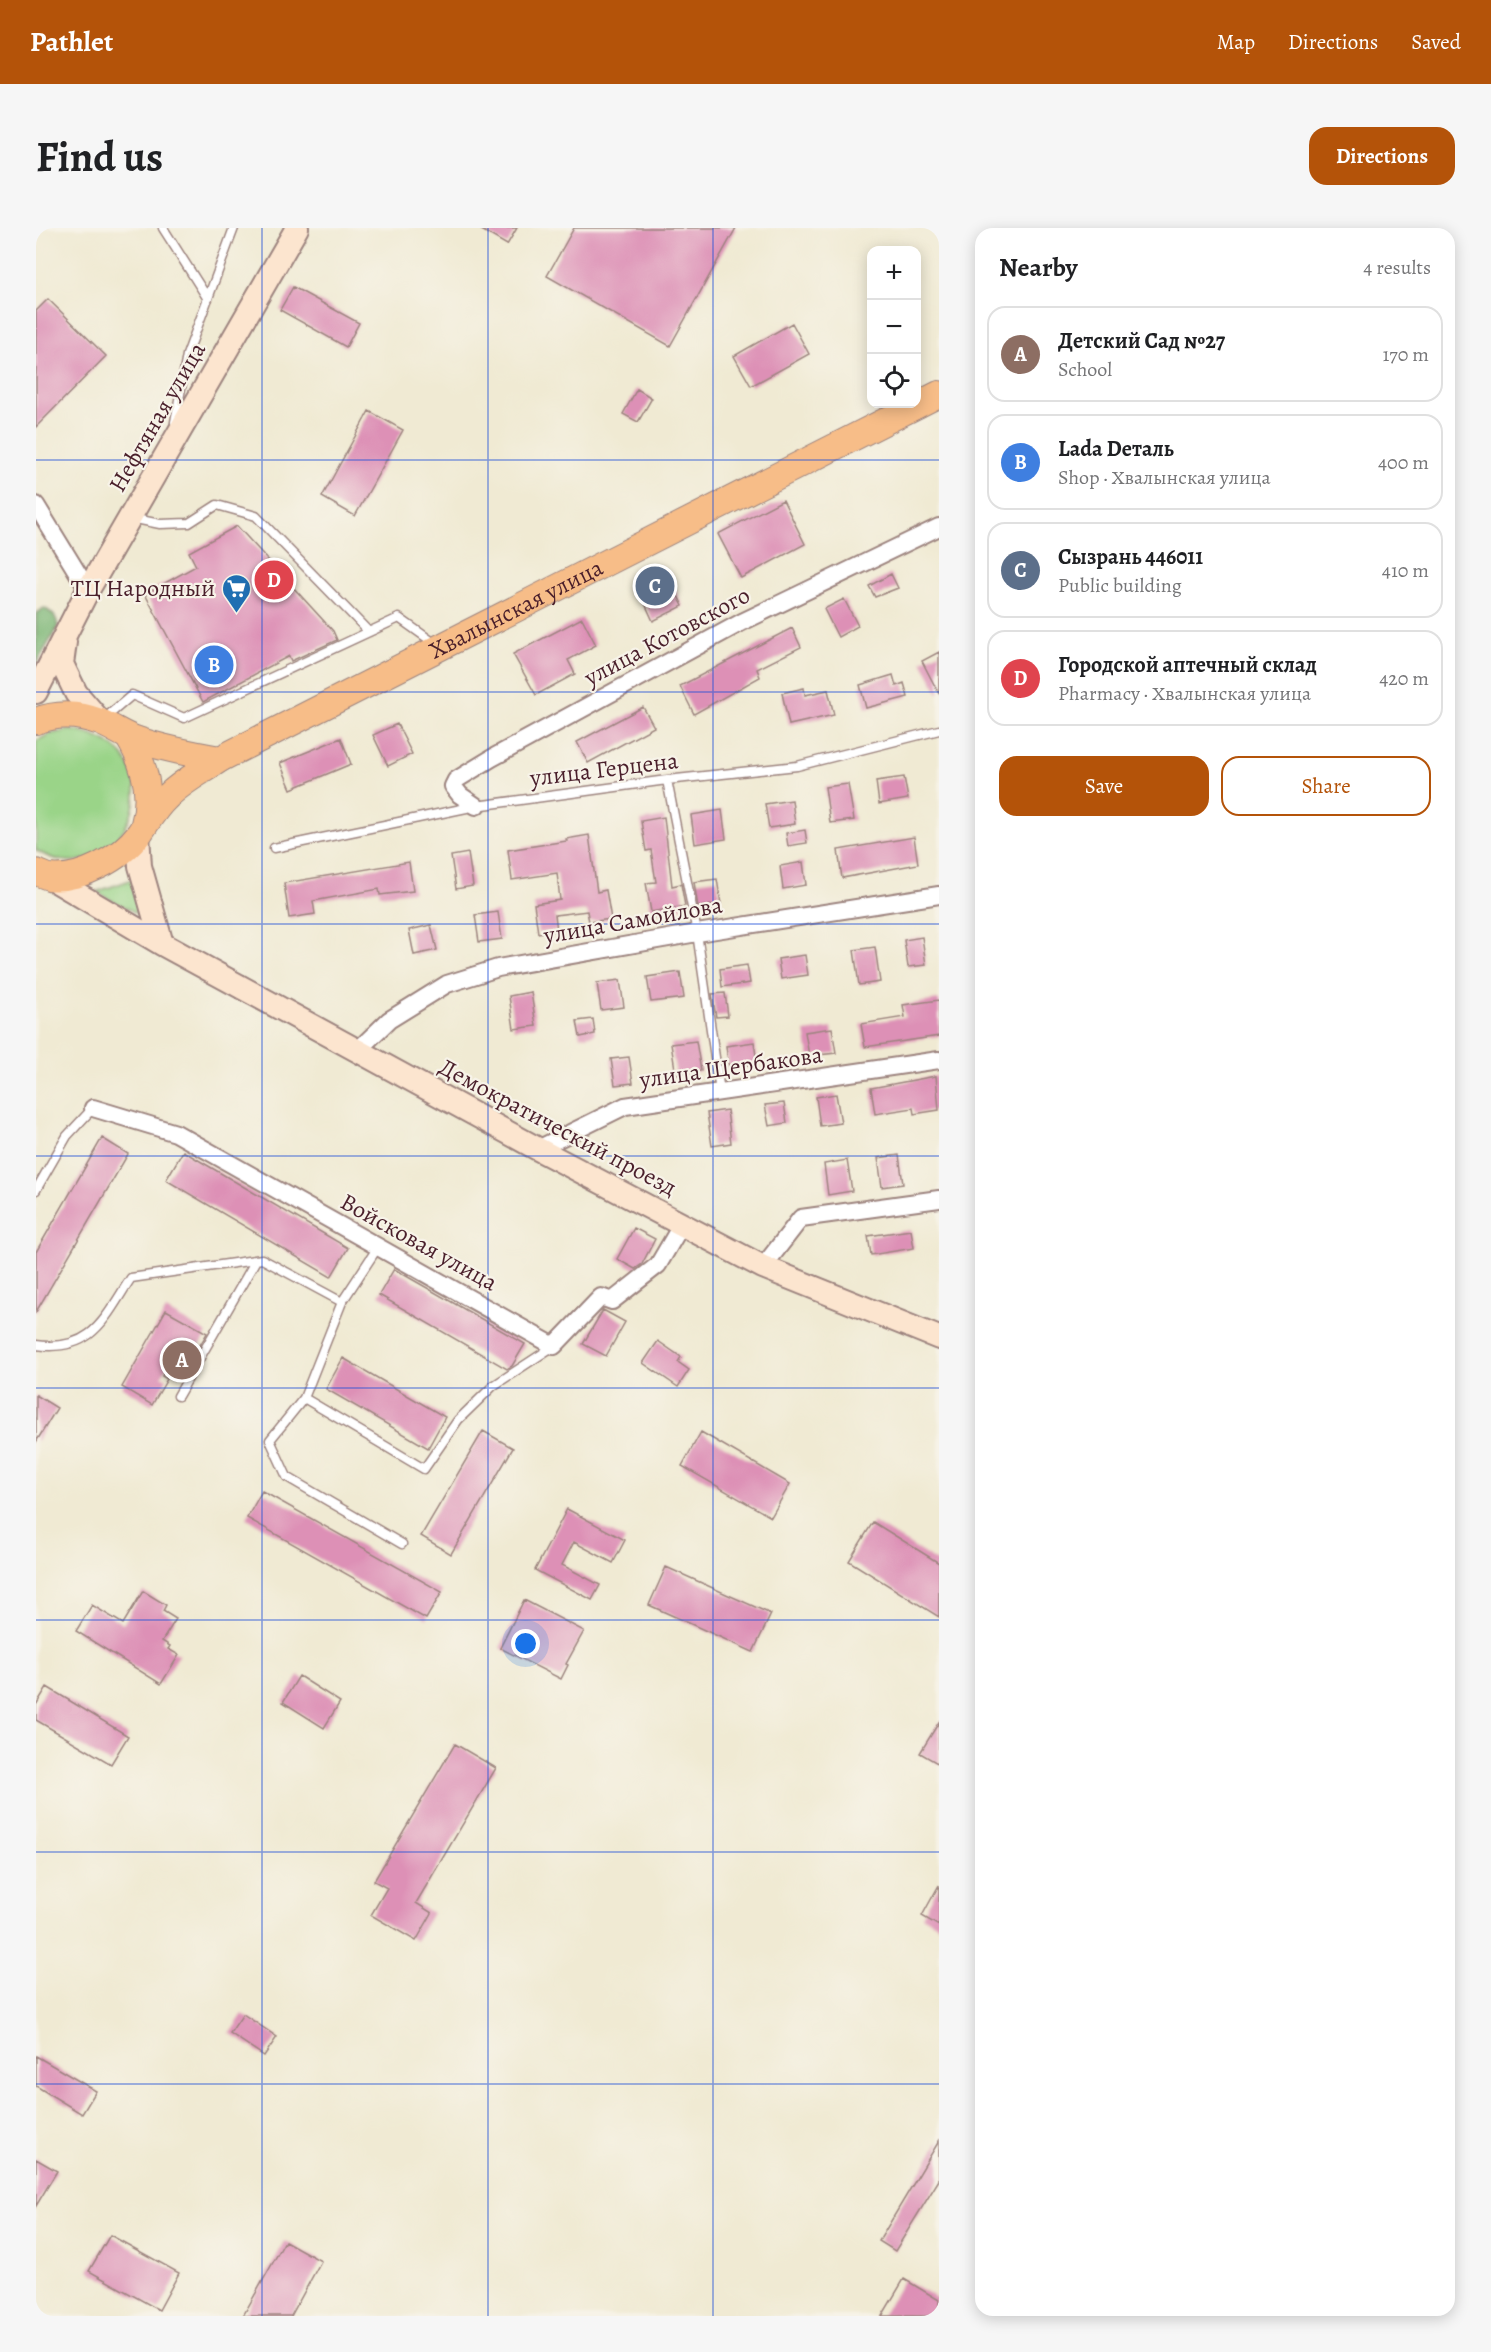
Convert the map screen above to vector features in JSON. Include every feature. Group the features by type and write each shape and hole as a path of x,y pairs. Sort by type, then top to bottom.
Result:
{"main road":[{"name":"Нефтяная улица","path":"36,692 88,590 297,228"},
{"name":"Хвалынская улица","path":"40,873 70,875 94,868 115,858 168,795 220,759 939,394"},
{"path":"66,634 62,664 76,693 101,722"},
{"path":"36,721 62,715 81,717 101,722 129,738 172,752 220,759"},
{"path":"129,738 142,760 148,784 148,809 141,829 140,866 162,944"},
{"name":"Демократический проезд","path":"40,873 162,944 538,1149 763,1267 939,1338"}],"street":[{"path":"36,505 88,590"},
{"name":"улица Котовского","path":"476,806 460,795 453,786 456,780 492,758 742,622 939,526"},
{"name":"улица Самойлова","path":"358,1050 389,1020 447,984 498,968 697,933 939,895"},
{"name":"улица Щербакова","path":"538,1149 625,1107 939,1060"},
{"name":"Войсковая улица","path":"93,1108 176,1133 554,1346"},
{"path":"763,1267 801,1218 939,1199"},
{"path":"554,1346 601,1298 612,1301 658,1265 682,1224"}],"lane":[{"path":"163,228 208,299"},
{"path":"171,446 187,355 234,228"},
{"path":"130,518 160,524 189,523 218,505 256,516 369,632"},
{"path":"101,722 132,695 184,718 399,618 440,647"},
{"name":"улица Герцена","path":"274,848 476,806 667,780 797,766 939,730"},
{"path":"667,780 697,933 720,1092"},
{"path":"36,1190 68,1136 93,1108"},
{"path":"378,1246 342,1302 304,1398 270,1440 288,1477 402,1544"},
{"path":"36,1345 58,1346 80,1342 101,1324 131,1278 262,1259 342,1302"},
{"path":"178,1396 256,1260"},
{"path":"304,1398 424,1469 458,1420 493,1386 554,1346"}],"green space":[{"path":"44,608 54,616 58,627 36,664 36,614"},
{"path":"71,730 108,743 129,765 135,791 130,817 115,841 93,856 66,861 36,850 36,741 50,734"},
{"path":"136,878 146,918 96,892"}],"building":[{"path":"478,228 517,228 507,245"},
{"path":"574,228 736,228 670,346 547,276"},
{"path":"293,287 359,323 346,347 280,310"},
{"path":"48,299 106,356 36,427 36,311"},
{"path":"792,323 809,354 751,386 734,356"},
{"path":"637,389 652,398 638,422 623,414"},
{"path":"369,411 403,430 355,516 322,497"},
{"path":"783,500 805,544 741,578 718,534"},
{"name":"ТЦ Народный","path":"237,526 333,631 337,640 291,661 289,656 203,702 145,594 196,566 189,552"},
{"path":"665,570 683,606 653,621 636,584"},
{"path":"891,574 898,588 875,597 869,586"},
{"path":"844,599 858,626 838,637 824,609"},
{"path":"582,618 596,645 568,660 575,674 536,695 513,654"},
{"path":"792,628 801,647 757,669 760,677 694,714 680,686"},
{"path":"939,652 939,694 922,661"},
{"path":"893,675 896,686 904,683 908,697 866,708 860,685"},
{"path":"804,688 805,695 828,690 834,715 789,725 782,693"},
{"path":"643,707 654,727 588,763 577,742"},
{"path":"397,724 412,754 388,766 373,735"},
{"path":"341,738 351,764 291,789 280,763"},
{"path":"904,777 908,799 879,804 876,781"},
{"path":"848,784 854,820 830,823 825,787"},
{"path":"792,800 795,824 769,828 765,804"},
{"path":"722,810 726,839 695,844 691,815"},
{"path":"664,817 672,886 681,884 685,906 651,912 646,883 656,882 651,850 646,851 641,821"},
{"path":"805,830 807,843 788,846 786,833"},
{"path":"589,835 597,892 606,890 611,919 589,922 587,911 555,915 557,930 538,933 534,904 560,900 557,873 512,880 508,850 567,841 566,839"},
{"path":"914,837 918,864 842,878 838,850"},
{"path":"468,853 473,886 456,889 451,856"},
{"path":"409,862 413,891 380,895 379,889 313,901 315,914 289,918 284,883"},
{"path":"803,862 806,885 783,889 780,866"},
{"path":"717,879 721,904 698,907 694,882"},
{"path":"498,912 502,939 479,942 475,915"},
{"path":"431,925 437,950 414,955 409,930"},
{"path":"922,937 926,965 908,967 904,940"},
{"path":"875,947 880,982 859,985 854,950"},
{"path":"805,955 808,975 781,979 778,959"},
{"path":"747,965 750,983 722,987 720,969"},
{"path":"680,972 684,998 651,1002 647,977"},
{"path":"620,980 624,1007 601,1010 597,983"},
{"path":"531,992 536,1026 514,1029 509,996"},
{"path":"725,993 728,1016 716,1017 712,994"},
{"path":"939,1000 939,1036 865,1047 861,1024 905,1017 903,1005"},
{"path":"593,1019 595,1034 580,1037 577,1021"},
{"path":"832,1028 836,1053 809,1056 805,1032"},
{"path":"696,1041 701,1071 676,1075 671,1044"},
{"path":"754,1042 757,1063 729,1068 726,1046"},
{"path":"629,1057 633,1083 615,1085 611,1059"},
{"path":"936,1076 939,1110 914,1114 913,1108 875,1114 871,1088"},
{"path":"836,1094 841,1123 820,1126 816,1097"},
{"path":"784,1103 787,1123 769,1126 765,1105"},
{"path":"727,1110 731,1143 712,1146 707,1113"},
{"path":"102,1138 128,1154 36,1312 36,1252"},
{"path":"183,1151 348,1248 331,1277 166,1180"},
{"path":"899,1155 903,1184 882,1187 878,1158"},
{"path":"847,1160 852,1191 828,1195 824,1164"},
{"path":"634,1228 655,1239 642,1264 635,1269 617,1259"},
{"path":"911,1230 914,1248 871,1255 868,1236"},
{"path":"394,1269 525,1344 512,1366 507,1369 379,1295"},
{"path":"166,1310 207,1333 192,1359 176,1350 162,1376 167,1379 152,1405 122,1387"},
{"path":"603,1310 625,1322 606,1356 583,1344"},
{"path":"658,1341 681,1357 678,1362 689,1370 678,1387 643,1363"},
{"path":"343,1358 445,1417 428,1448 326,1389"},
{"path":"36,1395 57,1408 36,1442"},
{"path":"483,1431 513,1448 451,1554 421,1536"},
{"path":"701,1432 790,1484 771,1517 682,1466"},
{"path":"262,1491 442,1592 426,1619 247,1518"},
{"path":"567,1509 625,1540 613,1563 574,1542 562,1565 600,1585 592,1600 535,1570"},
{"path":"873,1522 939,1563 939,1617 849,1561"},
{"path":"666,1567 771,1614 753,1652 649,1605"},
{"path":"143,1591 166,1605 163,1611 176,1619 162,1641 170,1646 168,1649 179,1655 161,1684 76,1631 92,1605 123,1624"},
{"path":"524,1600 584,1631 566,1664 568,1665 561,1679 500,1648"},
{"path":"299,1676 340,1702 324,1728 283,1702"},
{"path":"47,1687 128,1736 111,1764 36,1720 36,1705"},
{"path":"939,1722 939,1764 920,1753"},
{"path":"455,1744 496,1768 416,1903 432,1913 416,1941 371,1915 387,1888 374,1881"},
{"path":"939,1885 939,1926 922,1916"},
{"path":"243,2014 277,2037 264,2056 230,2033"},
{"path":"36,2056 96,2091 82,2114 36,2086"},
{"path":"939,2141 939,2180 895,2251 879,2241"},
{"path":"36,2159 57,2171 36,2206"},
{"path":"110,2235 179,2273 159,2310 89,2271"},
{"path":"285,2241 321,2261 291,2316 243,2316"},
{"path":"904,2279 939,2300 939,2316 882,2316"}],"place":[{"name":"Городской аптечный склад","path":"274,580"},
{"name":"Сызрань 446011","path":"655,586"},
{"name":"ТЦ Народный","path":"236,614"},
{"name":"Lada Dеталь","path":"214,665"},
{"name":"Детский Сад №27","path":"182,1360"}]}
